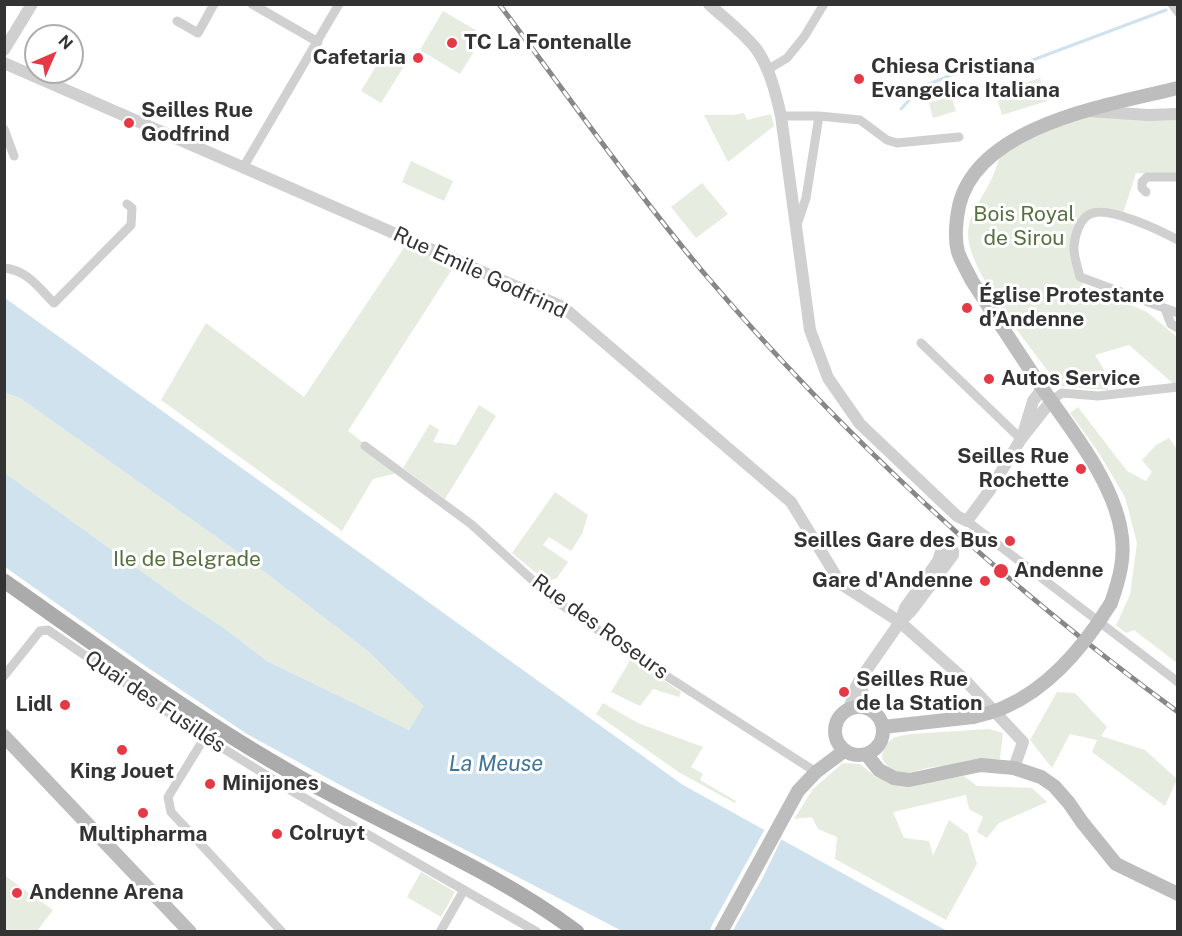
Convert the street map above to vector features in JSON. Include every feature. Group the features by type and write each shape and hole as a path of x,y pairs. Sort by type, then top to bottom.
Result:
{"main road":[{"path":"883,726 974,717 1004,708 1028,695 1050,679 1096,628 1111,603 1122,560 1122,532 1115,507 1102,479 972,281 958,250 956,222 961,198 974,174 991,154 1028,133 1085,111 1178,88"},
{"path":"4,580 195,714 250,749 521,895 577,932"},
{"path":"859,707 869,710 878,716 883,726 882,738 876,748 866,754 854,755 844,751 837,743 834,734 835,724 840,716 849,709 859,707"},
{"path":"4,736 187,931"},
{"path":"721,932 798,791 816,772 844,751"},
{"path":"866,754 879,770 894,778 909,780 981,765 1014,768 1041,777 1054,786 1070,803 1082,822 1116,864 1178,894"}],"street":[{"path":"4,51 32,4"},
{"path":"177,21 198,33 214,4"},
{"path":"244,166 339,4"},
{"path":"709,4 746,38 758,52 767,70 781,116 810,330 828,378 860,424 957,516 967,521 1178,682"},
{"path":"767,70 787,58 804,37 824,4"},
{"path":"1172,4 1178,12"},
{"path":"253,5 318,42"},
{"name":"Rue Emile Godfrind","path":"4,63 563,307 791,502 841,584 900,622 964,679 1023,742 1014,768"},
{"path":"1085,111 1148,115 1178,114"},
{"path":"781,116 819,116 860,120 886,140 897,143 958,138"},
{"path":"797,227 806,198 819,116"},
{"path":"4,129 14,156"},
{"path":"1146,192 1142,188 1142,182 1147,177 1178,177"},
{"path":"4,268 14,269 26,275 54,303 131,225 132,208 127,204"},
{"path":"1178,240 1142,222 1107,213 1092,213 1081,221 1074,246 1080,278 1178,314"},
{"path":"1166,309 1171,324 1178,328"},
{"path":"921,343 1021,439"},
{"path":"967,521 990,490 1021,439 1052,401 1062,393 1098,396 1178,387"},
{"path":"1021,439 1033,401 1043,388"},
{"name":"Rue des Roseurs","path":"365,446 471,524 552,598 640,659 816,772"},
{"path":"849,709 861,678 900,622 912,610 953,555 953,551 947,546 942,549 938,561 905,608 900,622"},
{"name":"Quai des Fusillés","path":"4,676 40,631 48,630 205,738 316,806 404,854 537,932"},
{"path":"861,678 862,690 869,710"},
{"path":"205,738 168,797 171,812 282,932"},
{"path":"440,932 464,890"}],"green space":[{"name":"TC La Fontenalle","path":"443,11 484,35 460,74 420,50"},
{"path":"386,50 406,63 381,103 361,91"},
{"path":"1040,78 1047,101 1002,115 995,92"},
{"path":"951,96 956,111 933,118 929,103"},
{"name":"Bois Royal de Sirou","path":"1085,111 1177,114 1177,175 1136,173 1122,217 1107,213 1081,221 1074,246 1083,285 1147,312 1177,337 1177,387 1129,345 1095,355 1109,378 1108,390 1060,386 1005,313 979,270 971,251 968,235 970,221 991,181 1001,154"},
{"path":"744,113 747,120 771,114 774,126 728,162 704,115"},
{"path":"411,161 453,181 444,201 402,182"},
{"path":"702,183 728,214 696,238 671,207"},
{"path":"410,239 458,260 348,431 401,472 373,479 342,531 161,400 206,323 304,397"},
{"name":"Ile de Belgrade","path":"4,393 20,398 249,560 369,652 425,706 409,730 267,661 5,473"},
{"path":"479,405 496,416 445,499 403,468 430,424 439,430 433,442 456,445"},
{"path":"1078,407 1127,471 1146,481 1152,472 1142,460 1156,445 1169,438 1177,449 1177,663 1134,630 1126,633 1116,625 1130,595 1137,543 1125,497 1097,450 1070,413"},
{"path":"555,492 588,515 582,534 571,551 549,537 543,545 568,562 557,578 547,582 512,553"},
{"path":"631,659 681,692 679,697 653,689 640,706 611,692"},
{"path":"1057,692 1075,693 1107,727 1101,736 1145,750 1177,779 1165,806 1092,752 1097,740 1070,734 1052,768 1030,740"},
{"path":"603,703 638,723 703,747 691,767 703,774 700,780 736,801 735,803 680,773 596,714"},
{"path":"989,729 1003,733 1000,759 927,768 904,774 890,769 882,759 883,746 895,737"},
{"path":"843,763 860,764 876,777 906,786 964,776 977,786 1032,788 1047,802 999,823 987,838 977,832 983,817 969,809 966,795 893,812 904,838 929,841 933,856 949,820 968,834 977,864 946,920 835,859 837,837 818,829 812,817 794,819 813,789"},
{"path":"421,872 455,892 441,917 407,897"},
{"name":"Andenne Arena","path":"4,875 53,910 37,931 5,931"}],"water":[{"name":"La Meuse","path":"5,298 683,785 947,931 622,931 342,786 247,734 138,661 5,567 5,473 267,661 409,730 424,706 369,652 249,560 20,398 5,393"}],"pier":[{"path":"765,829 782,838 762,879 732,932 710,931 712,925"}],"waterway":[{"path":"901,109 920,88 951,75 986,66 1003,63 1008,66 1030,61 1166,10"}],"railway":[{"path":"499,4 676,239 757,334 812,393 869,451 988,560 1113,663 1178,712"}],"place":[{"name":"TC La Fontenalle","path":"452,43"},
{"name":"Cafetaria","path":"418,58"},
{"name":"Chiesa Cristiana Evangelica Italiana","path":"859,79"},
{"name":"Seilles Rue Godfrind","path":"129,123"},
{"name":"Église Protestante d’Andenne","path":"967,308"},
{"name":"Autos Service","path":"989,379"},
{"name":"Seilles Rue Rochette","path":"1081,469"},
{"name":"Seilles Gare des Bus","path":"1010,541"},
{"name":"Andenne","path":"1001,571"},
{"name":"Gare d'Andenne","path":"985,581"},
{"name":"Seilles Rue de la Station","path":"844,692"},
{"name":"Lidl","path":"65,705"},
{"name":"King Jouet","path":"122,750"},
{"name":"Minijones","path":"210,784"},
{"name":"Multipharma","path":"143,813"},
{"name":"Colruyt","path":"277,834"},
{"name":"Andenne Arena","path":"17,893"}]}
